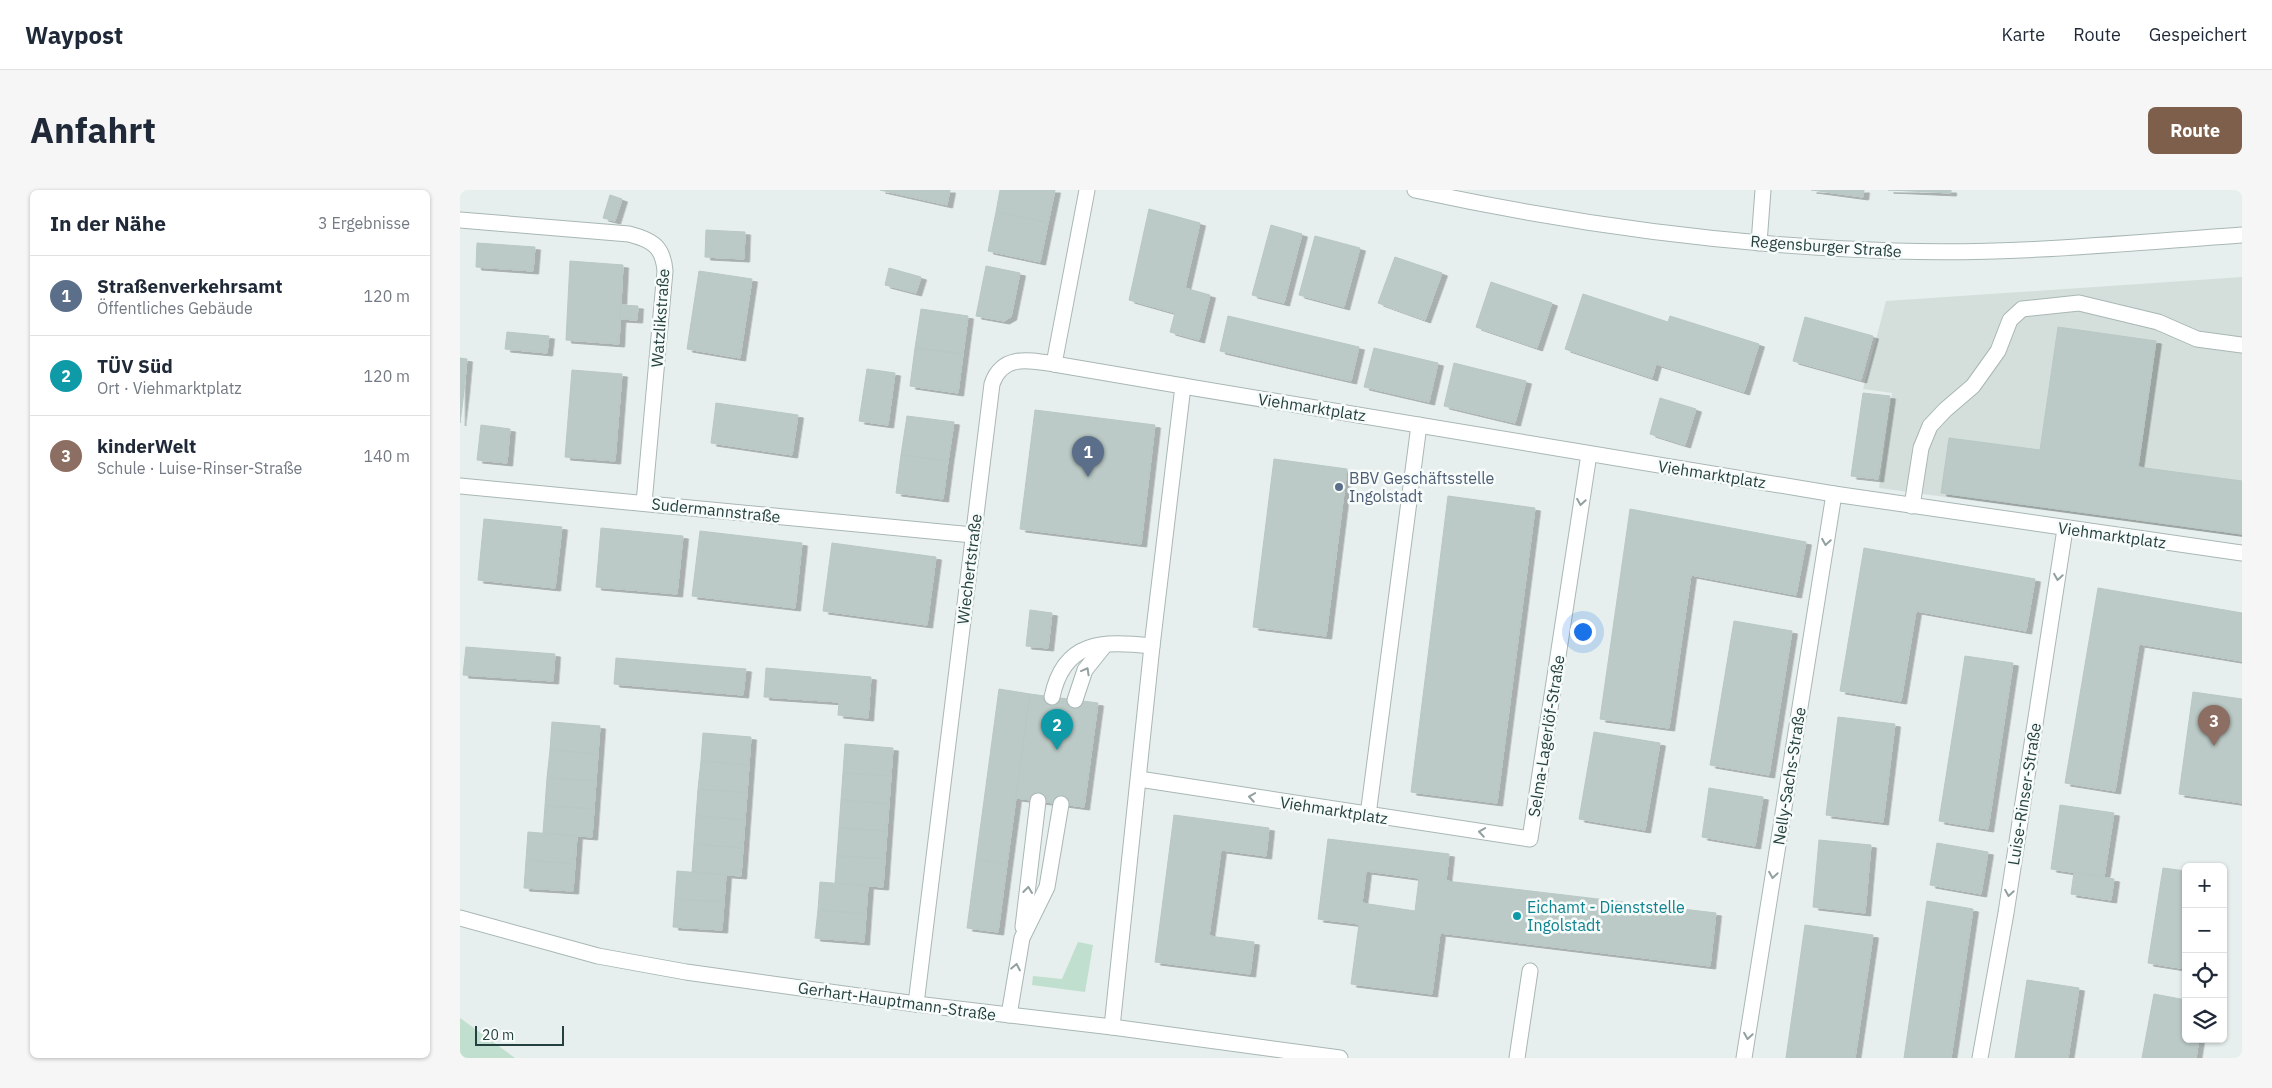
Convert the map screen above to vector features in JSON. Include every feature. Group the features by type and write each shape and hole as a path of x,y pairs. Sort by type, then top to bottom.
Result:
{"street":[{"path":"1054,364 1087,190"},
{"name":"Regensburger Straße","path":"1414,190 1587,222 1759,243 1895,251 1975,251 2242,235"},
{"path":"1759,243 1762,190"},
{"name":"Watzlikstraße","path":"460,220 629,234 646,238 658,248 664,258 665,271 644,503"},
{"path":"1912,506 1921,448 1930,426 1973,386 1998,351 2010,320 2022,309 2079,303 2158,322 2197,339 2242,345"},
{"name":"Wiechertstraße","path":"916,1004 992,384 995,374 1002,368 1020,361 1054,364"},
{"name":"Viehmarktplatz","path":"1054,364 1834,494 2065,529 2242,553"},
{"path":"1112,1027 1152,646 1183,386"},
{"path":"1368,815 1420,425"},
{"name":"Selma-Lagerlöf-Straße","path":"1530,840 1589,454"},
{"name":"Sudermannstraße","path":"460,486 973,535"},
{"name":"Nelly-Sachs-Straße","path":"1744,1058 1834,494"},
{"name":"Luise-Rinser-Straße","path":"1980,1058 2006,914 2065,529"},
{"path":"1052,697 1055,684 1066,662 1082,650 1105,645 1129,644 1152,646"},
{"path":"1075,700 1085,670 1105,645"},
{"name":"Viehmarktplatz","path":"1139,779 1530,840"},
{"path":"1009,1015 1022,938 1038,801"},
{"path":"1022,938 1047,887 1061,804"},
{"name":"Gerhart-Hauptmann-Straße","path":"460,918 598,956 695,973 916,1004 1112,1027 1340,1058"},
{"path":"1517,1058 1530,971"}],"shaded area":[{"path":"2242,277 2242,537 1879,488 1892,393 1863,389 1886,301"}],"green space":[{"path":"1078,942 1093,945 1085,992 1032,985 1033,976 1062,979"},
{"path":"460,1018 515,1058 460,1058"}],"building":[{"path":"880,190 950,190 947,205"},
{"path":"1000,190 1055,190 1048,223 996,212"},
{"path":"1811,190 1864,190 1863,197"},
{"path":"1888,190 1951,190 1951,193"},
{"path":"610,195 622,199 615,221 603,218"},
{"path":"1149,209 1200,223 1185,288 1210,295 1199,340 1170,332 1175,313 1129,300"},
{"path":"996,212 1048,223 1040,262 988,251"},
{"path":"1271,225 1302,234 1284,303 1252,295"},
{"path":"706,230 745,232 744,259 705,257"},
{"path":"1315,236 1360,248 1344,307 1299,295"},
{"path":"477,243 535,247 533,271 476,267"},
{"path":"1395,257 1442,273 1425,320 1378,303"},
{"path":"570,261 623,265 619,344 566,340"},
{"path":"986,266 1020,273 1011,317 1004,321 976,316"},
{"path":"889,268 921,277 916,293 885,285"},
{"path":"699,271 752,279 740,358 687,349"},
{"path":"1491,282 1552,303 1537,348 1476,327"},
{"path":"1583,294 1668,322 1670,316 1759,344 1744,392 1656,364 1652,378 1565,349"},
{"path":"621,305 638,306 637,320 620,319"},
{"path":"921,309 968,316 963,354 915,348"},
{"path":"1228,316 1359,347 1351,381 1220,351"},
{"path":"1805,317 1873,336 1861,380 1793,361"},
{"path":"2058,327 2156,341 2138,467 2242,481 2242,534 1941,493 1949,438 2040,450"},
{"path":"507,332 549,336 547,353 505,349"},
{"path":"915,348 963,354 958,393 910,386"},
{"path":"1374,348 1438,363 1429,402 1364,387"},
{"path":"460,358 467,359 464,391 460,391"},
{"path":"1454,363 1526,381 1515,423 1444,406"},
{"path":"867,369 895,373 888,425 859,421"},
{"path":"572,370 622,374 615,461 565,457"},
{"path":"460,391 464,391 460,423"},
{"path":"1863,393 1890,396 1878,479 1851,476"},
{"path":"1660,398 1696,409 1685,445 1650,434"},
{"path":"716,403 798,415 792,455 711,443"},
{"path":"1035,410 1155,425 1141,544 1020,529"},
{"path":"907,416 954,422 948,461 901,455"},
{"path":"481,425 510,429 507,463 477,460"},
{"path":"901,455 948,461 943,499 896,493"},
{"path":"1274,459 1347,469 1326,636 1253,627"},
{"path":"1448,496 1535,508 1497,803 1411,792"},
{"path":"1630,509 1806,542 1796,595 1691,575 1669,728 1600,719"},
{"path":"484,519 562,527 555,588 478,580"},
{"path":"601,528 683,536 677,594 596,587"},
{"path":"700,531 802,543 795,608 692,596"},
{"path":"832,543 936,557 927,625 823,611"},
{"path":"1864,548 2035,579 2026,631 1916,611 1901,701 1840,691"},
{"path":"2098,588 2242,613 2242,661 2139,644 2115,791 2065,783"},
{"path":"1030,610 1052,613 1048,648 1026,646"},
{"path":"1734,621 1792,631 1769,775 1710,765"},
{"path":"466,647 555,654 553,681 463,675"},
{"path":"1965,656 2013,663 1988,829 1939,821"},
{"path":"616,658 746,669 743,695 614,684"},
{"path":"766,668 871,677 868,718 838,715 839,702 764,697"},
{"path":"999,689 1030,694 1007,864 976,860"},
{"path":"2193,692 2242,699 2242,803 2179,794"},
{"path":"1030,694 1098,703 1084,807 1016,798"},
{"path":"1838,717 1895,724 1883,822 1826,815"},
{"path":"552,722 600,726 598,754 550,750"},
{"path":"1594,732 1660,743 1645,830 1579,819"},
{"path":"703,733 751,737 749,765 701,761"},
{"path":"845,744 893,748 891,776 843,773"},
{"path":"550,750 598,754 596,781 547,778"},
{"path":"701,761 749,765 747,793 698,789"},
{"path":"843,773 891,776 889,804 841,800"},
{"path":"547,778 596,781 594,809 545,806"},
{"path":"1709,788 1763,797 1755,846 1702,837"},
{"path":"698,789 747,793 745,820 696,816"},
{"path":"841,800 889,804 887,831 839,828"},
{"path":"2060,805 2114,813 2104,877 2051,869"},
{"path":"545,806 594,809 592,837 543,833"},
{"path":"1174,815 1269,828 1266,856 1221,850 1209,936 1254,942 1250,974 1155,962"},
{"path":"696,816 745,820 743,848 694,844"},
{"path":"839,828 887,831 885,859 837,856"},
{"path":"528,832 577,836 575,864 526,860"},
{"name":"Eichamt - Dienststelle Ingolstadt","path":"1328,839 1449,854 1446,881 1716,913 1710,966 1440,933 1432,994 1351,984 1359,924 1318,919","holes":["1366,871 1419,878 1415,911 1362,903"]},
{"path":"1819,840 1871,845 1865,913 1813,907"},
{"path":"1937,843 1988,852 1981,894 1930,885"},
{"path":"694,844 743,848 741,876 692,872"},
{"path":"837,856 885,859 883,887 835,883"},
{"path":"526,860 575,864 573,891 524,888"},
{"path":"976,860 1007,864 998,932 967,928"},
{"path":"2163,868 2182,870 2182,968 2148,963"},
{"path":"677,871 726,875 724,902 675,899"},
{"path":"2074,872 2114,879 2111,900 2071,894"},
{"path":"820,882 868,886 866,914 818,910"},
{"path":"675,899 724,902 722,930 673,927"},
{"path":"1927,901 1973,909 1951,1058 1904,1058"},
{"path":"818,910 866,914 864,942 815,938"},
{"path":"1805,925 1873,935 1855,1058 1786,1058"},
{"path":"2027,980 2079,988 2068,1058 2015,1058"},
{"path":"2154,994 2182,999 2182,1043 2198,1043 2196,1058 2142,1058"}],"place":[{"name":"Straßenverkehrsamt","path":"1088,477"},
{"name":"BBV Geschäftsstelle Ingolstadt","path":"1339,487"},
{"name":"kinderWelt","path":"2214,746"},
{"name":"TÜV Süd","path":"1057,750"},
{"name":"Eichamt - Dienststelle Ingolstadt","path":"1517,916"}]}
